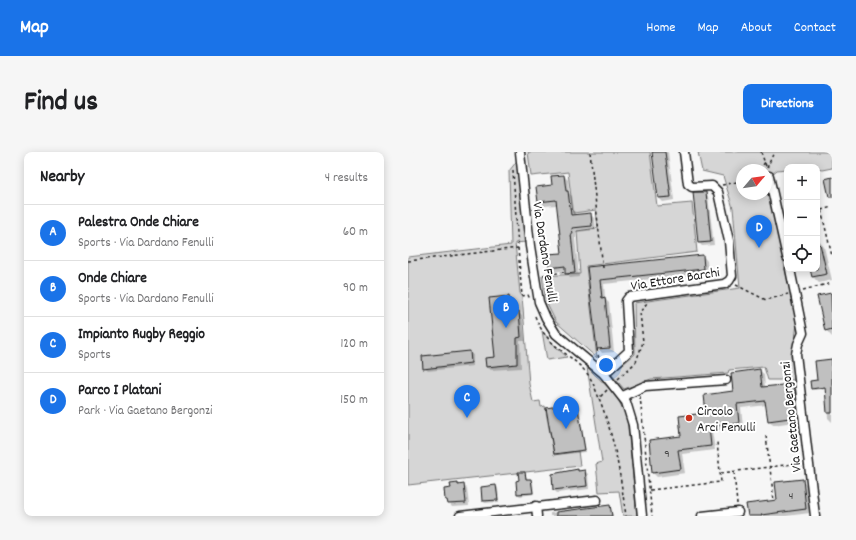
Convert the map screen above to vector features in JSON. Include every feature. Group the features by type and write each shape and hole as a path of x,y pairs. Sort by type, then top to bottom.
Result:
{"street":[{"name":"Via Dardano Fenulli","path":"520,152 535,278 540,302 550,327 564,342 604,374 623,396 632,418 642,516"},
{"path":"684,152 688,184 692,186 712,186"},
{"name":"Via Ettore Barchi","path":"604,374 629,351 626,301 629,296 724,284 729,282 732,274 728,239 718,192 712,186"},
{"path":"772,190 784,244"},
{"name":"Via Gaetano Bergonzi","path":"791,272 803,333 798,344 796,354 815,516"},
{"path":"623,396 640,387 726,380"},
{"path":"460,516 597,500"},
{"path":"536,506 537,516"},
{"path":"702,516 738,512"}],"path":[{"path":"590,152 603,268"},
{"path":"761,152 765,162"},
{"path":"769,164 774,152"},
{"path":"408,261 518,248 513,167"},
{"path":"712,186 736,182"},
{"path":"818,200 832,256"},
{"path":"821,210 832,208"},
{"path":"535,278 540,275 565,272"},
{"path":"729,282 766,300 832,282"},
{"path":"640,387 652,516"},
{"path":"766,436 774,501"},
{"path":"650,490 721,482 717,442"},
{"path":"721,473 809,462"},
{"path":"734,472 738,512"}],"shaded area":[{"path":"528,152 650,152 657,206 692,203 697,252 586,266 597,358 556,322 546,302 542,276 580,274 577,231 598,228 596,210 573,213 568,172 531,176"},
{"path":"698,152 832,152 832,168 822,170 820,170 820,164 784,164 784,169 777,170 772,174 772,164 736,164 736,200 770,200 784,264 784,272 786,272 797,324 793,352 794,380 768,380 764,367 729,370 728,373 651,379 624,389 611,374 635,354 634,303 740,288 733,208 723,176 702,171"},
{"path":"517,161 526,242 515,243 520,293 522,296 529,384 533,402 540,401 541,407 545,406 554,455 578,451 580,466 408,485 408,257 511,245 509,171"},
{"path":"542,331 556,347 567,357 547,360"},
{"path":"587,367 616,395 627,418 637,516 623,516 619,491 599,492 596,464 602,462"}],"building":[{"path":"652,152 665,152 671,197 658,198"},
{"path":"564,175 571,215 591,213 592,226 572,228 573,234 571,234 575,273 565,274 565,266 549,268 547,254 562,253 556,200 538,202 536,187 552,185 551,176"},
{"path":"832,177 832,197 829,197 825,179"},
{"path":"693,192 706,192 711,242 698,243"},
{"path":"820,244 827,274 812,277 811,272 820,272"},
{"path":"703,255 704,269 600,280 602,298 605,297 610,348 597,349 587,267"},
{"path":"831,293 832,329 825,331 817,296"},
{"path":"509,296 511,312 519,311 521,337 517,338 517,364 486,367 485,358 495,357 489,298"},
{"path":"470,351 471,363 423,369 422,356"},
{"path":"832,359 832,413 827,413 825,387 811,389 810,381 817,380 815,361"},
{"path":"760,369 762,387 793,384 797,417 768,421 765,401 737,404 739,423 709,427 711,446 678,450 681,469 652,473 649,440 681,436 679,416 706,413 704,395 733,391 731,373"},
{"path":"577,403 585,450 554,454 546,408"},
{"path":"578,469 578,471 585,470 587,486 553,490 552,474"},
{"path":"518,472 525,472 526,479 531,479 533,493 517,494 516,481 519,480"},
{"path":"803,479 806,509 761,515 762,516 748,516 746,504 777,500 775,482"},
{"path":"458,483 458,485 464,484 466,503 448,504 447,500 445,500 444,489 451,488 450,484"},
{"path":"496,485 498,500 482,501 481,487"},
{"path":"610,505 612,516 556,516 556,512"}],"place":[{"name":"Parco I Platani","path":"759,248"},
{"name":"Onde Chiare","path":"506,328"},
{"name":"Impianto Rugby Reggio","path":"467,418"},
{"name":"Circolo Arci Fenulli","path":"689,418"},
{"name":"Palestra Onde Chiare","path":"566,429"}]}
